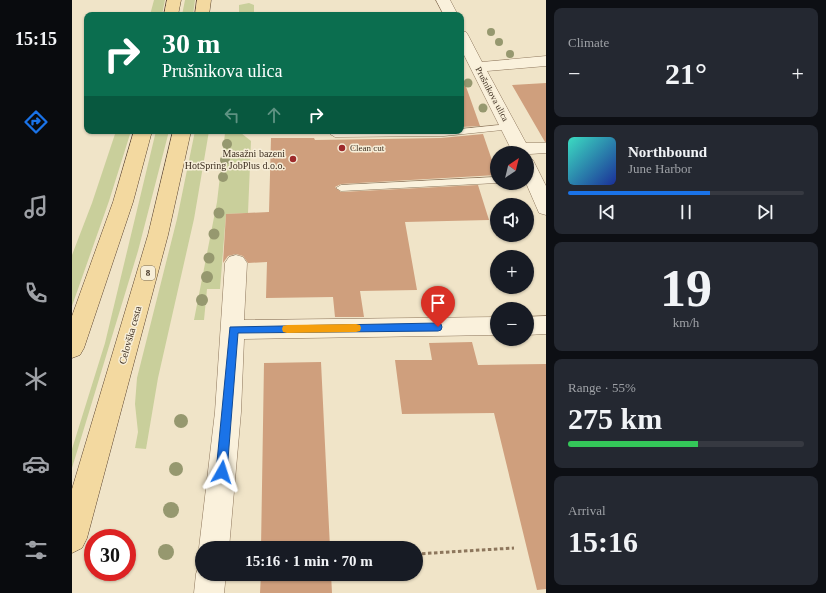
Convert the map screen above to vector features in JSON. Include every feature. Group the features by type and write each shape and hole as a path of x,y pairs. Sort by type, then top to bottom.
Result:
{"main road":[{"path":"172,12 174,0"},
{"path":"202,12 204,0"},
{"path":"72,348 123,202 142,134"},
{"name":"Celovška cesta","path":"72,538 158,235 181,134"}],"street":[{"path":"443,0 449,12"},
{"name":"Prušnikova ulica","path":"464,41 518,146"},
{"path":"477,68 546,61"},
{"path":"534,158 546,148"},
{"name":"Prušnikova ulica","path":"534,182 546,208"},
{"path":"215,541 228,412 234,330 236,263"},
{"path":"534,326 546,325"},
{"path":"234,330 490,326"}],"lane":[{"path":"464,132 486,131 509,127"},
{"path":"335,134 412,134"},
{"path":"341,188 490,180"}],"path":[{"path":"423,554 514,548"}],"green space":[{"path":"154,0 165,0 163,12 151,12"},
{"path":"185,0 195,0 193,12 183,12"},
{"path":"249,3 254,5 254,12 239,12 239,5"},
{"path":"115,134 130,134 109,201 72,306 72,255 92,203"},
{"path":"155,134 168,134 138,251 72,468 72,449 105,343"},
{"path":"194,134 208,134 194,219 158,378 146,449 135,448 138,432 135,404 137,378 177,219"},
{"path":"225,134 242,134 251,141 248,213 226,214 220,289 207,289 204,320 194,320 217,202"}],"building":[{"path":"464,81 480,126 464,127"},
{"path":"546,83 546,142 545,142 512,85"},
{"path":"483,134 490,154 490,175 341,184 335,187 341,192 478,185 489,220 405,222 417,290 360,291 364,317 335,317 333,297 266,298 267,262 248,263 243,256 236,254 228,256 223,263 226,214 269,212 271,138 314,138 315,140 441,138"},
{"path":"472,342 478,365 546,364 546,589 537,590 494,413 402,414 395,360 432,360 429,343"},
{"path":"321,362 330,541 261,541 264,363"},
{"path":"261,581 331,581 332,593 260,593"}],"slow traffic":[{"path":"287,329 356,328"}],"place":[{"name":"Clean cut","path":"342,148"},
{"name":"Masažni bazeni HotSpring JobPlus d.o.o.","path":"293,159"}],"route":[{"path":"222,472 234,330 438,327"}]}
